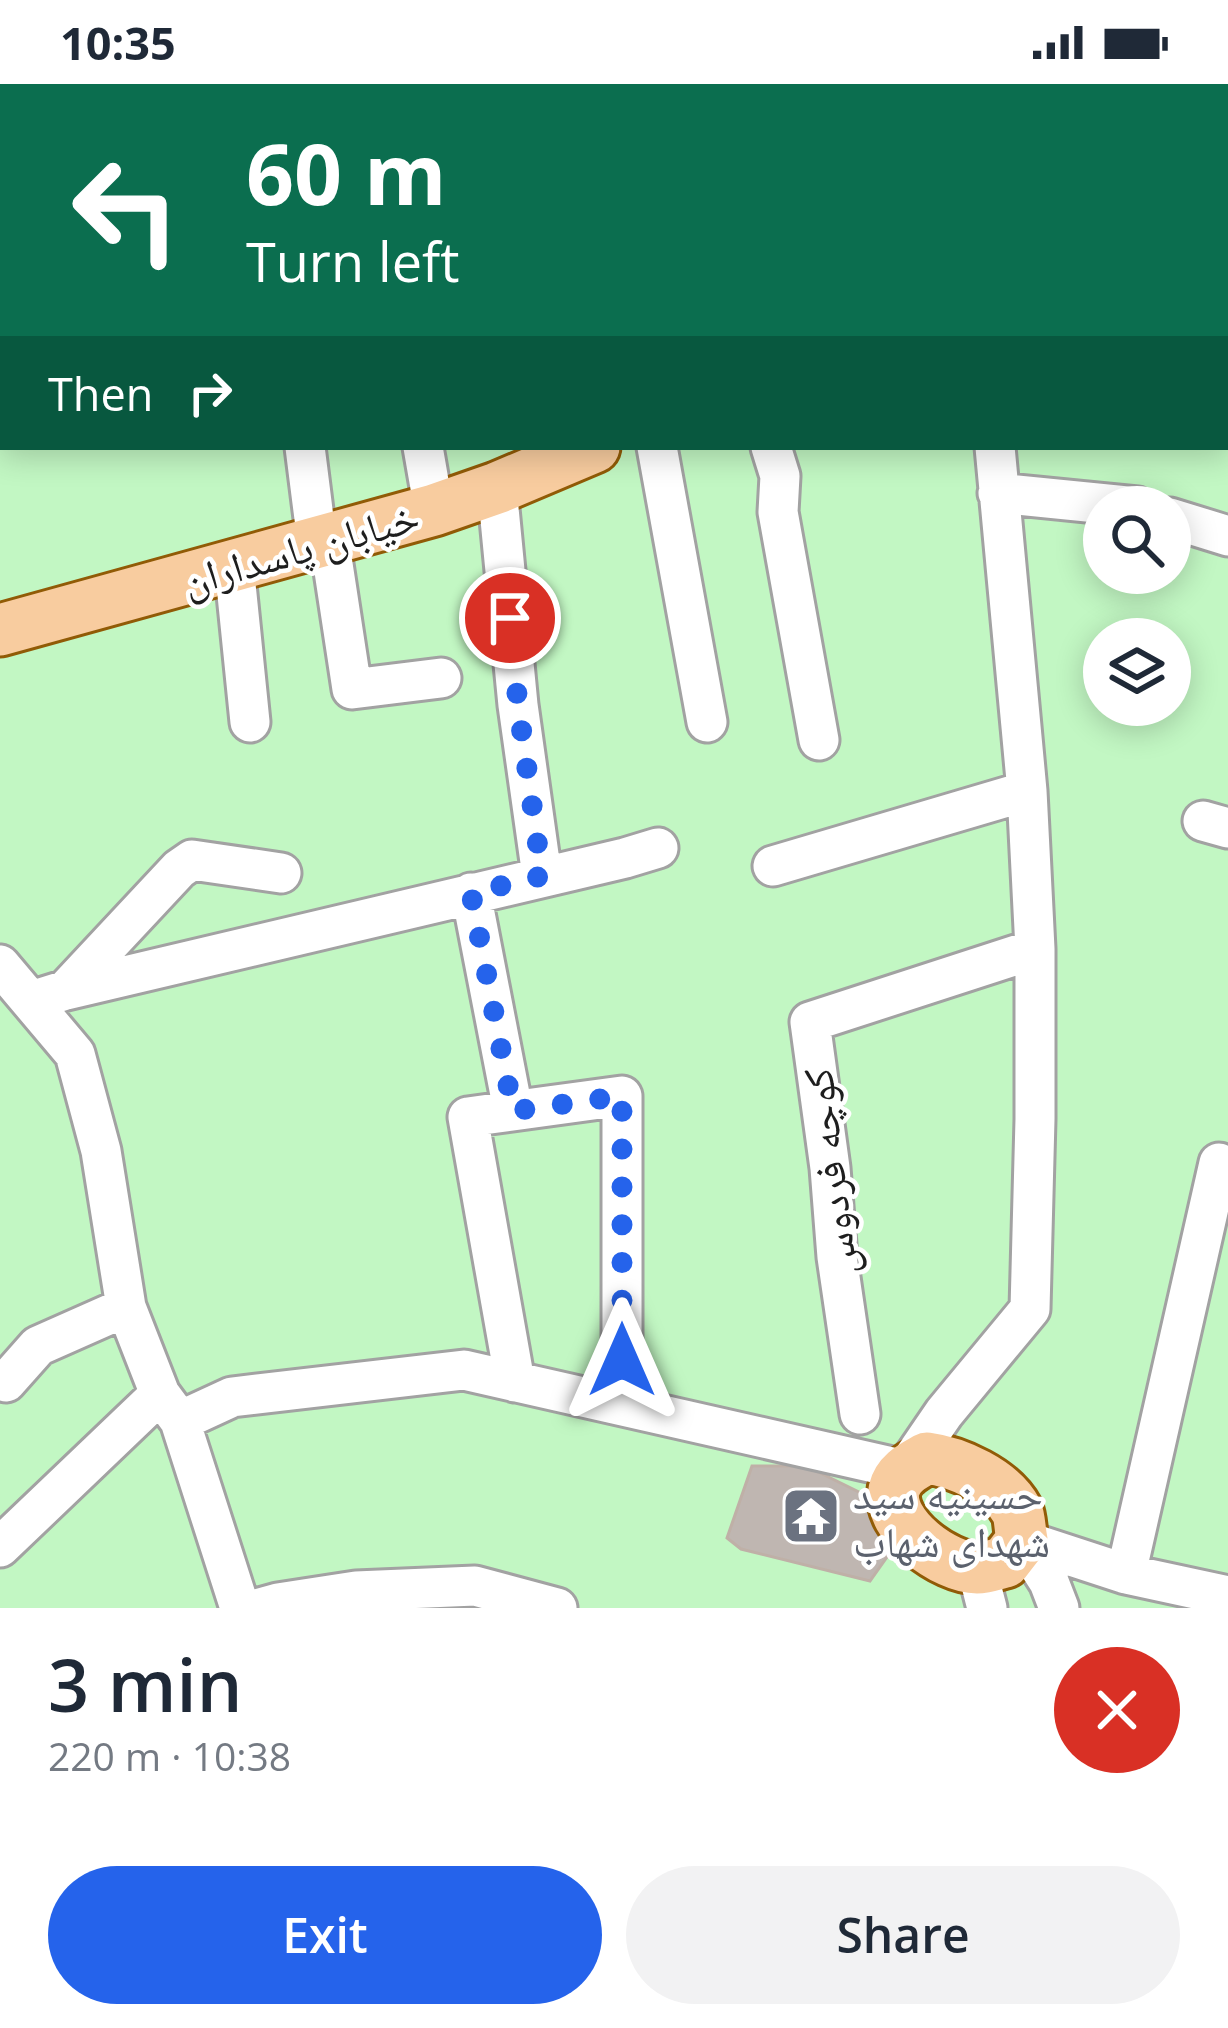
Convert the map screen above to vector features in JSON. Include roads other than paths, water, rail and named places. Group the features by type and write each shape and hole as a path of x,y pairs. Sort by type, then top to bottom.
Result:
{"main road":[{"name":"خیابان پاسداران","path":"0,630 434,509 587,450"},
{"path":"926,1458 950,1461 998,1490 1018,1512 1022,1540 982,1588 914,1537 895,1512 894,1490 905,1470 926,1458"}],"street":[{"path":"306,450 352,689 440,677"},
{"path":"423,450 434,509"},
{"path":"658,450 707,722"},
{"path":"772,450 780,476 778,512 819,740"},
{"path":"0,1546 170,1407 464,1370 905,1470 944,1413 1030,1309 1035,949 1027,791 995,450"},
{"path":"998,493 1015,450"},
{"path":"497,488 518,705 542,876"},
{"path":"998,493 1083,502"},
{"path":"1191,525 1228,536"},
{"path":"234,565 250,722"},
{"path":"773,866 1027,791"},
{"path":"49,995 658,848"},
{"path":"49,995 192,860 281,873"},
{"path":"471,893 513,1111"},
{"name":"کوچه فردوس","path":"860,1414 810,1022 1035,949"},
{"path":"0,965 49,995 75,1054 101,1151 127,1307 170,1407 240,1608"},
{"path":"515,1382 468,1117 622,1096 622,1404"},
{"path":"1126,1574 1219,1163"},
{"path":"6,1382 38,1346 127,1307"},
{"path":"1022,1540 1126,1574 1228,1596"},
{"path":"1022,1540 1049,1582 1059,1608"},
{"path":"260,1608 356,1592 475,1586 557,1608"}],"place":[{"name":"حسینیه سید شهدای شهاب","path":"811,1516"}]}
